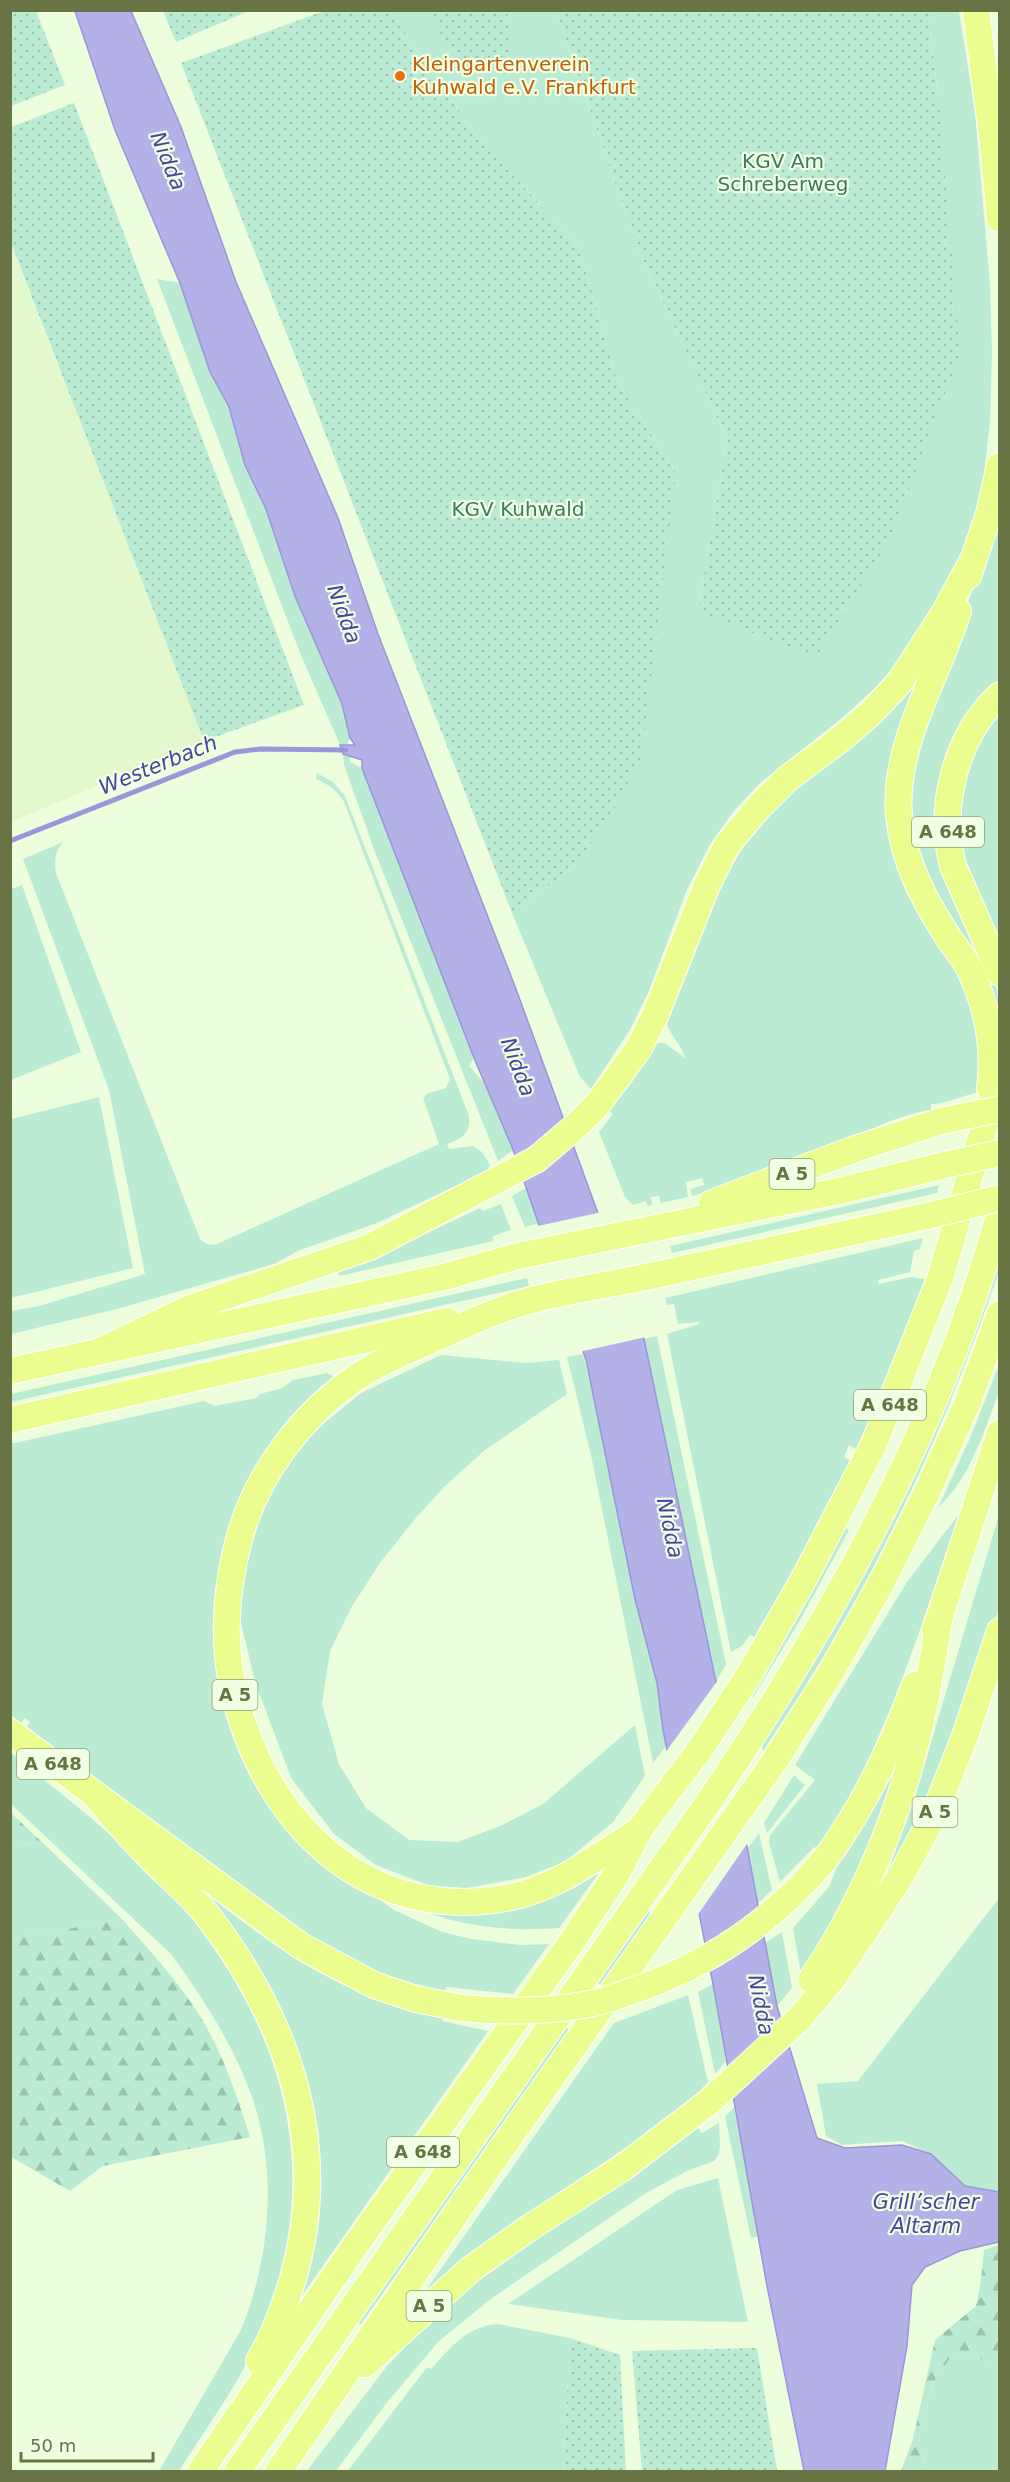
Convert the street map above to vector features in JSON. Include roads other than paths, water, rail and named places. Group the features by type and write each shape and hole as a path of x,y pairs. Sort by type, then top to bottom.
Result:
{"highway":[{"path":"976,10 993,144 999,219"},
{"path":"993,144 999,171"},
{"path":"993,1113 993,1061 989,1028 981,997 970,969 914,880 904,846 899,814 900,778 915,724 951,635 989,514 999,466"},
{"path":"100,1351 190,1308 370,1247 492,1185 537,1159 597,1106 643,1040 657,1011 707,885 727,845 758,808 787,779 842,738 871,713 899,683 945,612 973,560"},
{"name":"A 648","path":"999,695 975,726 959,757 951,787 947,819 948,847 953,866 999,973"},
{"name":"A 648","path":"200,2472 351,2252 573,1940 616,1875 640,1829 701,1748 749,1675 806,1575 878,1434 940,1279 993,1113 999,1072"},
{"name":"A 5","path":"644,1229 864,1146 940,1121 993,1113"},
{"name":"A 5","path":"10,1371 100,1351 150,1343 444,1277 518,1256 843,1190 999,1152"},
{"name":"A 5","path":"640,1829 582,1869 555,1883 524,1894 495,1900 462,1902 431,1899 394,1890 359,1875 332,1857 304,1832 281,1802 261,1769 237,1704 230,1675 227,1638 228,1604 242,1529 256,1496 276,1460 296,1431 325,1402 352,1381 382,1362 509,1308 533,1300 657,1275 999,1198"},
{"name":"A 648","path":"237,2472 759,1729 817,1635 896,1486 960,1338 987,1259 999,1212"},
{"name":"A 5","path":"10,1420 257,1362 509,1308"},
{"name":"A 648","path":"278,2472 774,1762 830,1674 887,1571 928,1490 967,1404 999,1314"},
{"path":"96,1796 250,1910 319,1957 374,1985 416,1999 461,2008 516,2012 591,2004 654,1984 699,1964 772,1915 806,1882 851,1823 900,1726 940,1616 999,1432"},
{"name":"A 5","path":"829,1969 866,1884 904,1783 921,1722 940,1616"},
{"name":"A 5","path":"334,2392 471,2269 529,2228 621,2169 709,2102 760,2055 902,1875 934,1815 964,1739 999,1631"},
{"name":"A 648","path":"10,1732 96,1796 121,1827 207,1914 267,2008 293,2072 304,2130 308,2169 306,2214 297,2263 281,2317 268,2347 189,2472"}],"water":[{"path":"75,11 131,11 181,127 236,282 338,518 378,634 516,989 644,1339 716,1682 777,2006 817,2138 845,2148 902,2145 931,2154 965,2186 999,2192 999,2242 960,2251 925,2267 912,2285 907,2346 885,2471 804,2471 663,1730 657,1683 635,1599 586,1360 512,1147 474,1058 362,768 362,760 343,754 340,745 355,745 350,738 342,704 295,596 266,509 245,465 229,407 210,372 180,283 115,130"}],"waterway":[{"name":"Westerbach","path":"10,841 235,752 261,749 346,750"}],"place":[{"name":"Kleingartenverein Kuhwald e.V. Frankfurt","path":"400,76"}],"water label":[{"name":"Nidda","path":"168,161"},
{"name":"Nidda","path":"344,614"},
{"name":"Nidda","path":"518,1067"},
{"name":"Nidda","path":"670,1528"},
{"name":"Nidda","path":"761,2005"},
{"name":"Grill’scher Altarm","path":"926,2214"}],"park label":[{"name":"KGV Am Schreberweg","path":"783,172"},
{"name":"KGV Kuhwald","path":"518,509"}]}
